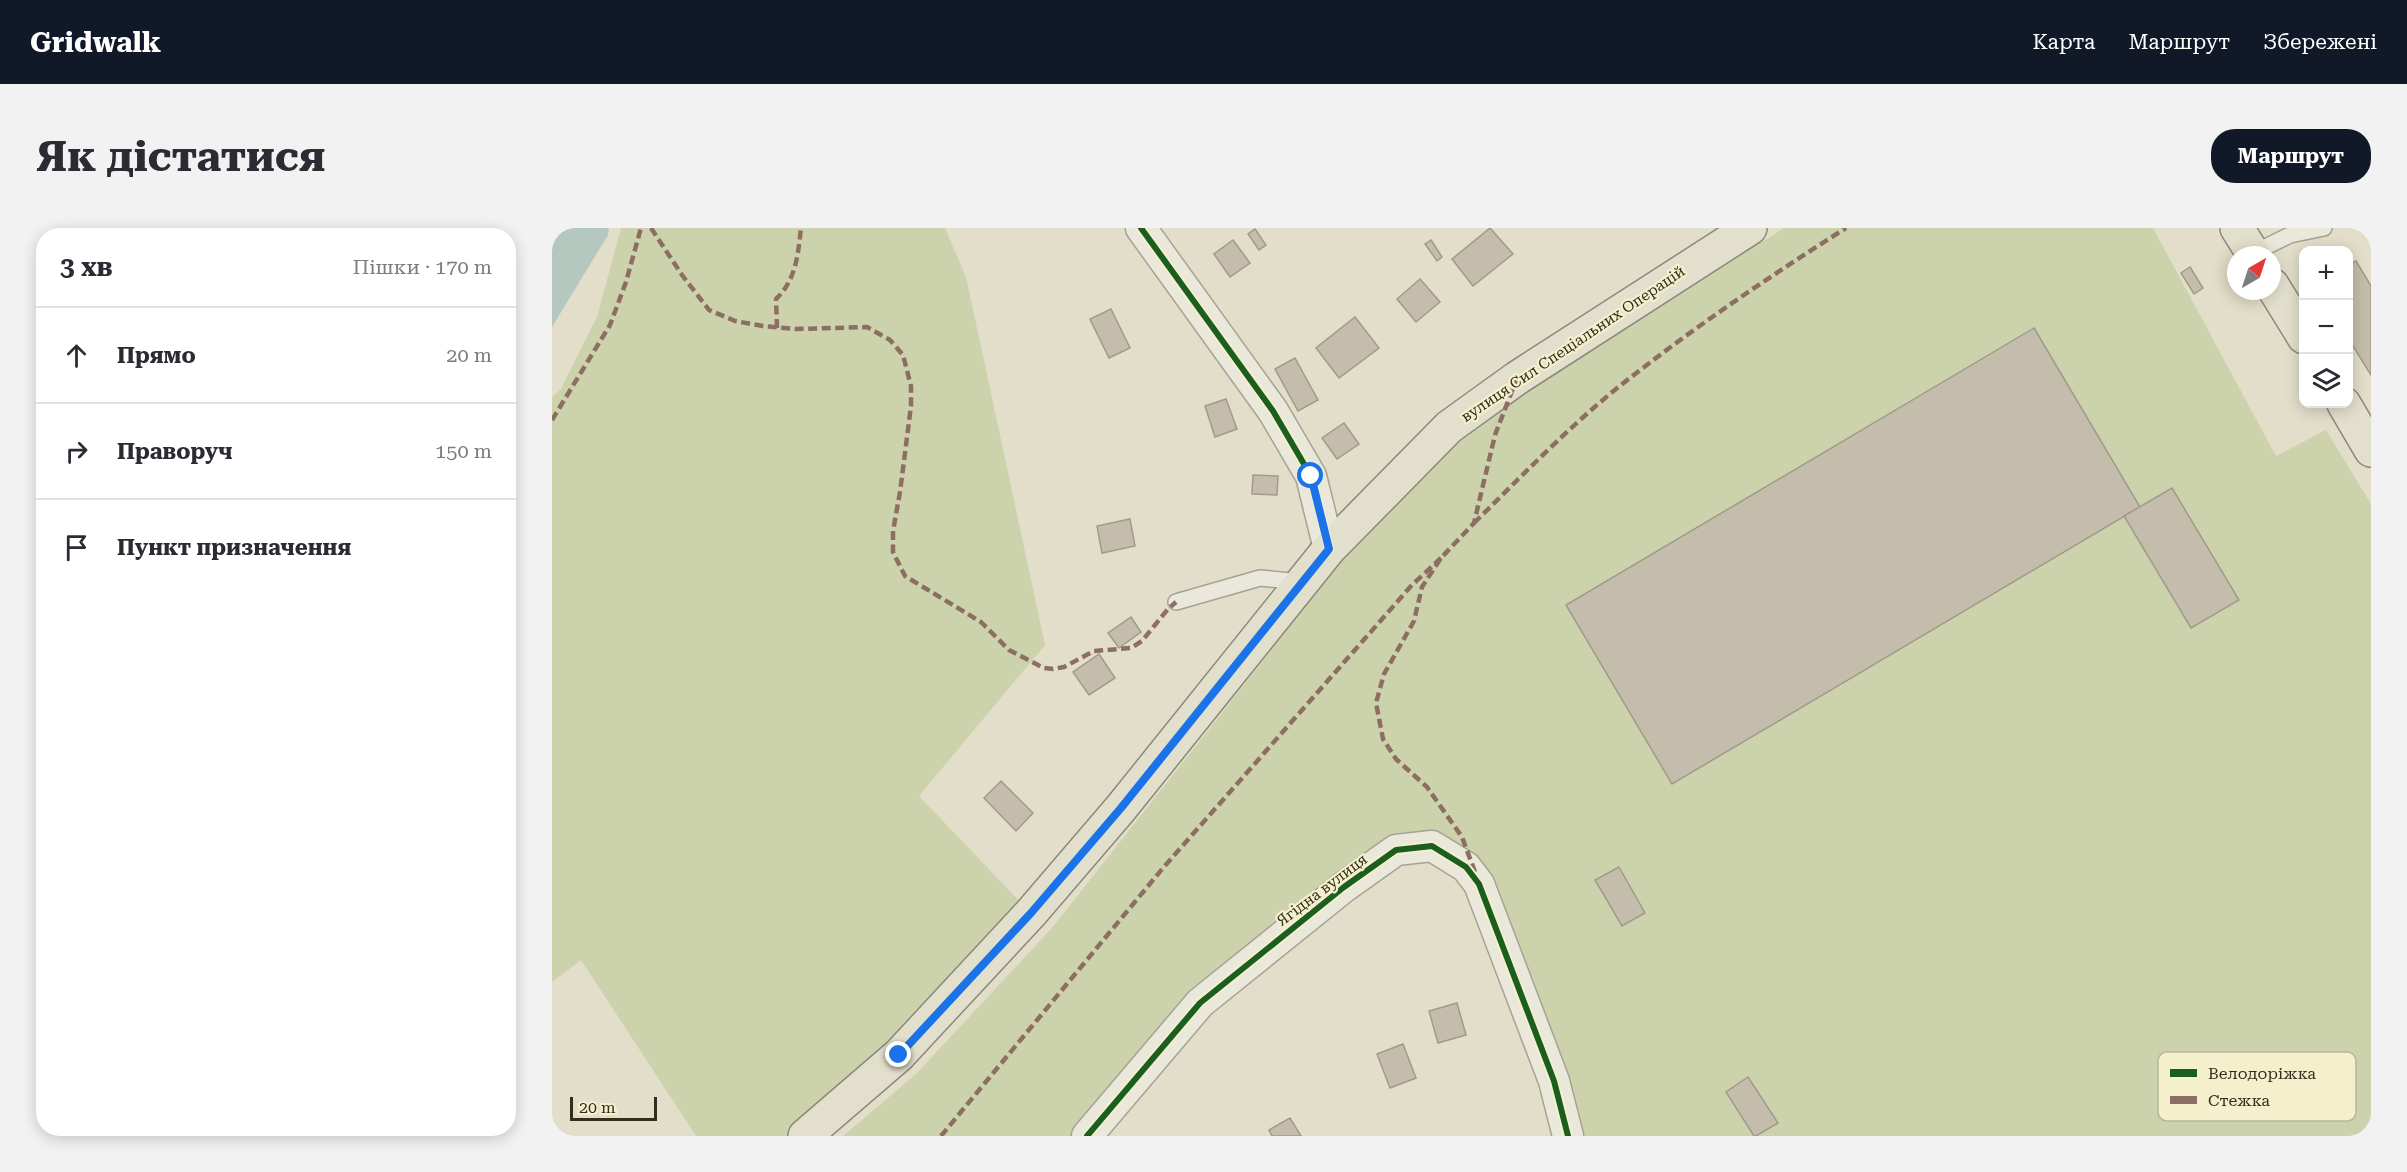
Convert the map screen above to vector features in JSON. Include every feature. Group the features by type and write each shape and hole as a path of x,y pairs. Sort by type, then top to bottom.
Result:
{"main road":[{"name":"вулиця Сил Спеціальних Операцій","path":"805,1136 899,1055 1031,913 1121,808 1329,549 1449,427 1517,378 1750,228"},
{"path":"2281,300 2299,329"},
{"path":"2346,408 2371,450"}],"street":[{"path":"1141,228 1273,411 1311,476 1329,549"},
{"name":"Ягідна вулиця","path":"1088,1136 1200,1003 1344,887 1396,850 1432,846 1466,867 1479,884 1554,1081 1569,1136"}],"lane":[{"path":"2248,245 2324,228"},
{"path":"1176,602 1260,578 1302,582"}],"green space":[{"path":"621,228 945,228 966,277 1045,645 919,796 1031,913 805,1136 696,1136 581,960 552,982 552,397 561,389 597,317"},
{"path":"1784,228 2153,228 2276,456 2326,430 2371,504 2371,1136 1578,1136 1487,881 1393,841 1077,1136 843,1136 916,1074 1052,928 1345,557 1460,440 1522,394"}],"shaded area":[{"path":"552,228 609,228 608,235 552,327"}],"building":[{"path":"1490,228 1513,254 1473,286 1452,259"},
{"path":"1255,229 1266,245 1259,250 1248,234"},
{"path":"1233,240 1250,263 1230,277 1214,254"},
{"path":"1431,240 1442,257 1437,261 1425,244"},
{"path":"2356,261 2371,286 2371,375 2353,346 2353,262"},
{"path":"2190,267 2203,288 2194,294 2181,273"},
{"path":"1420,279 1440,302 1416,322 1397,299"},
{"path":"1111,309 1130,348 1109,358 1090,319"},
{"path":"1355,317 1379,348 1339,378 1316,348"},
{"path":"2034,328 2140,507 1672,784 1566,605"},
{"path":"1295,358 1318,400 1298,411 1275,369"},
{"path":"1226,399 1237,429 1215,437 1205,406"},
{"path":"1344,423 1359,444 1337,459 1322,438"},
{"path":"1253,475 1278,476 1277,495 1252,494"},
{"path":"2172,488 2239,600 2191,628 2124,516"},
{"path":"1130,519 1135,546 1102,553 1097,526"},
{"path":"1131,617 1141,632 1119,648 1108,633"},
{"path":"1099,654 1115,678 1089,695 1073,672"},
{"path":"1001,781 1033,813 1016,831 984,798"},
{"path":"1619,867 1645,913 1622,926 1595,880"},
{"path":"1457,1003 1466,1035 1438,1043 1429,1011"},
{"path":"1403,1044 1416,1078 1390,1088 1377,1054"},
{"path":"1748,1077 1778,1123 1756,1136 1726,1092"},
{"path":"1290,1118 1301,1136 1272,1136 1269,1130"}],"marked path":[{"path":"552,420 610,325 626,282 641,228"},
{"path":"651,228 682,275 709,310 735,321 763,326 796,329 867,327 890,340 903,355 911,386 911,406 893,531 893,552 905,576 981,622 1009,650 1044,668 1053,669 1064,667 1094,651 1131,648 1142,641 1176,602"},
{"path":"777,328 776,299 783,292 792,275 801,228"},
{"path":"1474,523 1554,444 1617,388 1715,315 1846,228"},
{"path":"1475,872 1462,837 1427,787 1396,759 1383,739 1376,703 1384,674 1414,621 1422,587 1441,558 1474,523 1495,435 1517,378"},
{"path":"941,1136 1163,868 1412,585 1441,558"}],"cycle path":[{"path":"1141,228 1273,411 1311,476 1329,549"},
{"path":"1087,1136 1200,1003 1344,887 1396,850 1432,846 1466,867 1479,884 1554,1081 1568,1136"}],"route":[{"path":"899,1055 1031,913 1121,808 1329,549 1311,476"}]}
